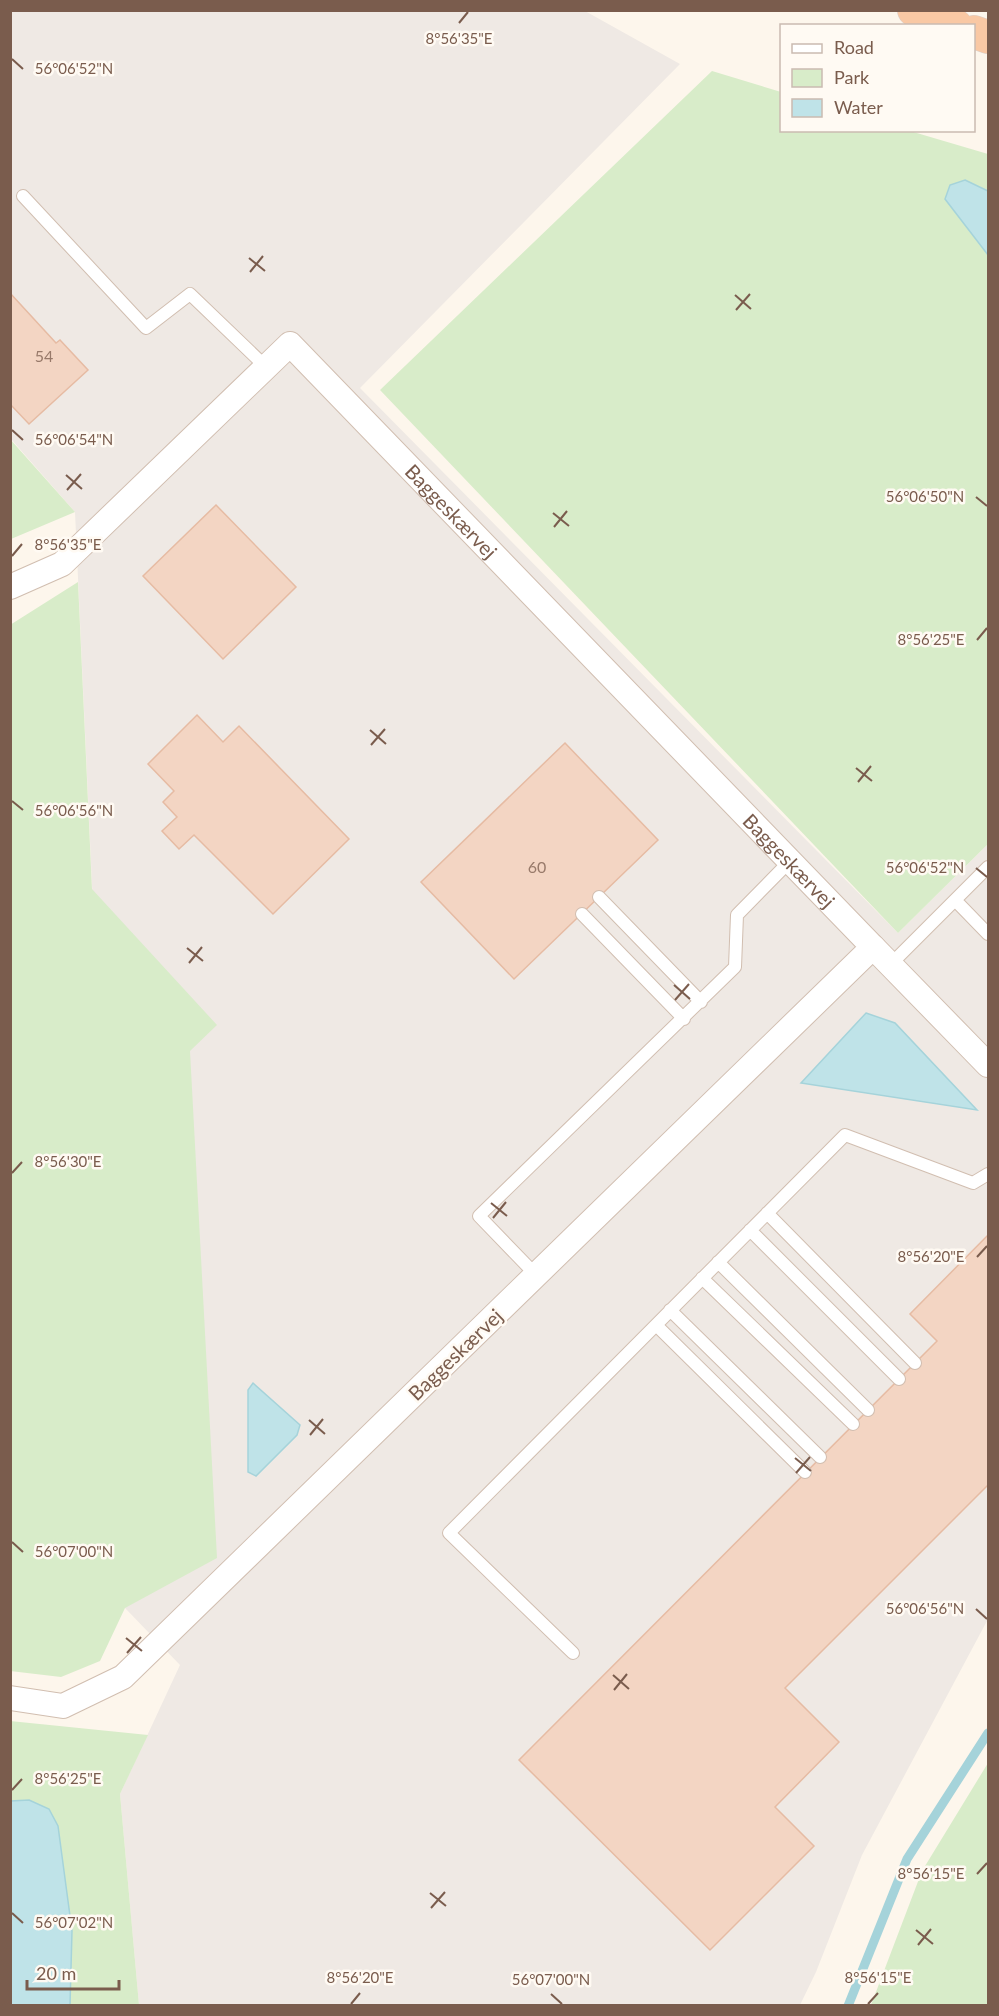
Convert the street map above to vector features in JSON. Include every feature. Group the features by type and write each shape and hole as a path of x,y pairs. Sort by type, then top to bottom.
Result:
{"highway":[{"path":"914,10 951,24"}],"street":[{"name":"Baggeskærvej","path":"10,587 62,564 290,344 988,1065"},
{"name":"Baggeskærvej","path":"10,1698 63,1706 123,1677 873,947"}],"lane":[{"path":"23,195 146,328 190,294 266,367"},
{"path":"536,1275 479,1216 735,967 737,915 790,861"},
{"path":"890,965 988,867"},
{"path":"599,897 701,1002"},
{"path":"955,900 988,934"},
{"path":"582,914 684,1019"},
{"path":"573,1653 448,1533 845,1135 973,1183 988,1174"},
{"path":"766,1213 915,1363"},
{"path":"750,1230 899,1379"},
{"path":"718,1262 868,1410"},
{"path":"702,1278 853,1424"},
{"path":"670,1310 820,1457"},
{"path":"656,1325 806,1472"}],"shaded area":[{"path":"10,11 585,11 680,64 360,388 898,933 988,844 988,1619 862,1855 816,1972 800,2005 139,2005 120,1794 180,1665 125,1608 75,512 11,439"}],"green space":[{"path":"712,71 780,92 780,132 913,132 988,154 988,191 965,180 945,199 988,255 988,844 898,933 380,390"},
{"path":"10,439 75,512 11,539 10,539"},
{"path":"78,582 92,889 217,1025 190,1051 217,1558 125,1608 100,1661 61,1677 10,1671 10,625"},
{"path":"10,1721 148,1735 120,1794 139,2005 11,2005"},
{"path":"988,1763 988,2005 871,2005 922,1871"}],"water":[{"path":"965,180 988,191 988,255 945,199 950,185"},
{"path":"866,1013 895,1023 977,1110 801,1083"},
{"path":"253,1383 300,1425 297,1435 256,1476 248,1472 248,1390"},
{"path":"29,1800 49,1809 58,1826 72,1931 70,2005 11,2005 11,1801"}],"building":[{"path":"10,293 56,343 60,340 88,370 29,424 10,404"},
{"path":"216,505 296,587 223,659 143,576"},
{"path":"197,715 223,742 239,726 349,839 273,914 194,835 179,849 162,831 177,817 163,802 174,791 148,764"},
{"path":"565,743 658,840 514,979 421,882"},
{"path":"988,1235 988,1485 785,1688 839,1742 775,1807 814,1846 710,1950 519,1760 937,1341 910,1314"}],"waterway":[{"path":"848,2006 907,1859 988,1733"}]}
